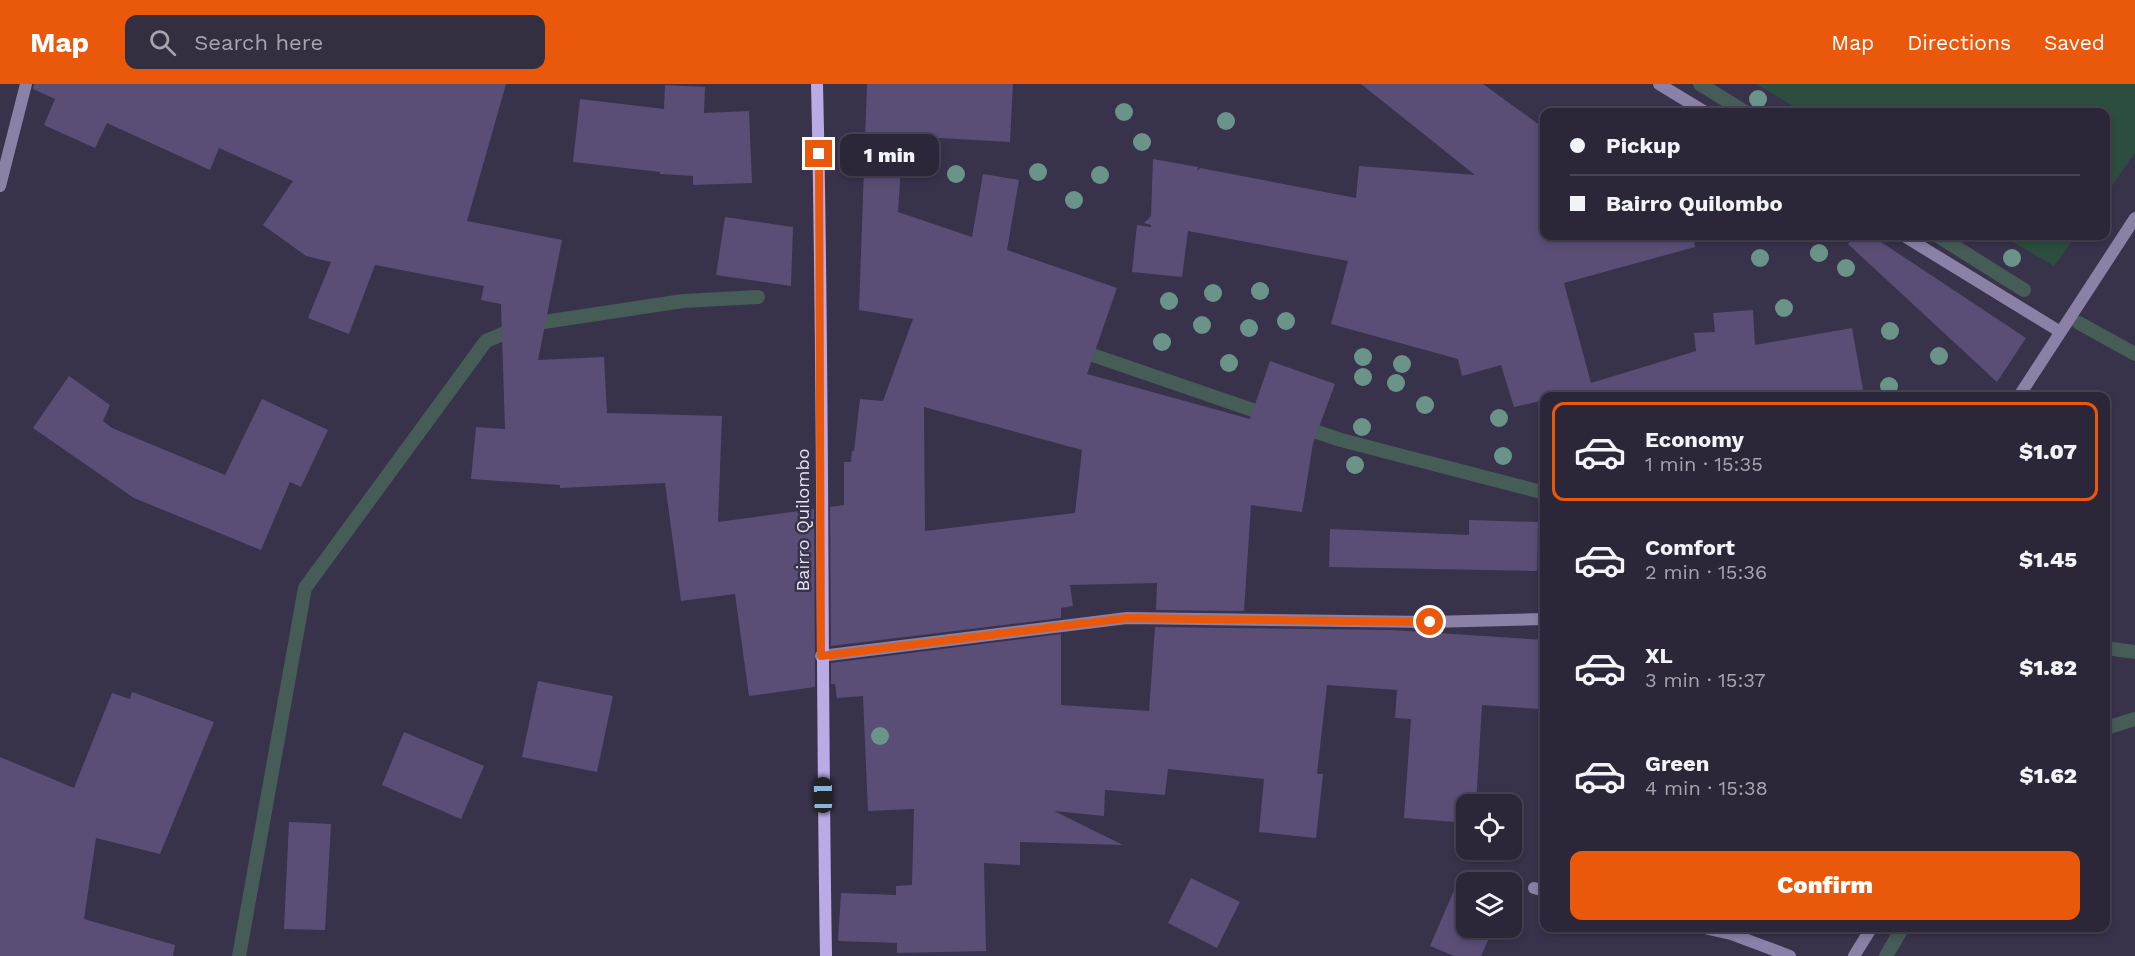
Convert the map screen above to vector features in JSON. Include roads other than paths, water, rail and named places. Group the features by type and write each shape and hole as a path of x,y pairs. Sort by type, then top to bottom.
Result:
{"street":[{"path":"0,186 26,84"},
{"name":"Bairro Quilombo","path":"817,84 821,247 821,656 826,956"},
{"path":"1659,84 1698,108"},
{"path":"2021,392 2059,331 2135,218"},
{"path":"1911,240 2059,331"},
{"path":"821,656 1127,618 1430,622 1540,619"},
{"path":"1722,932 1790,956"},
{"path":"1854,956 1869,932"}],"waterway":[{"path":"1700,84 1739,108"},
{"path":"1944,240 2024,290"},
{"path":"239,956 305,588 486,341 524,325 683,301 758,297"},
{"path":"2079,323 2135,354"},
{"path":"1078,350 1270,416"},
{"path":"1302,427 1341,440 1540,492"},
{"path":"2110,649 2135,652"},
{"path":"2110,727 2135,719"},
{"path":"1886,956 1900,932"}]}
